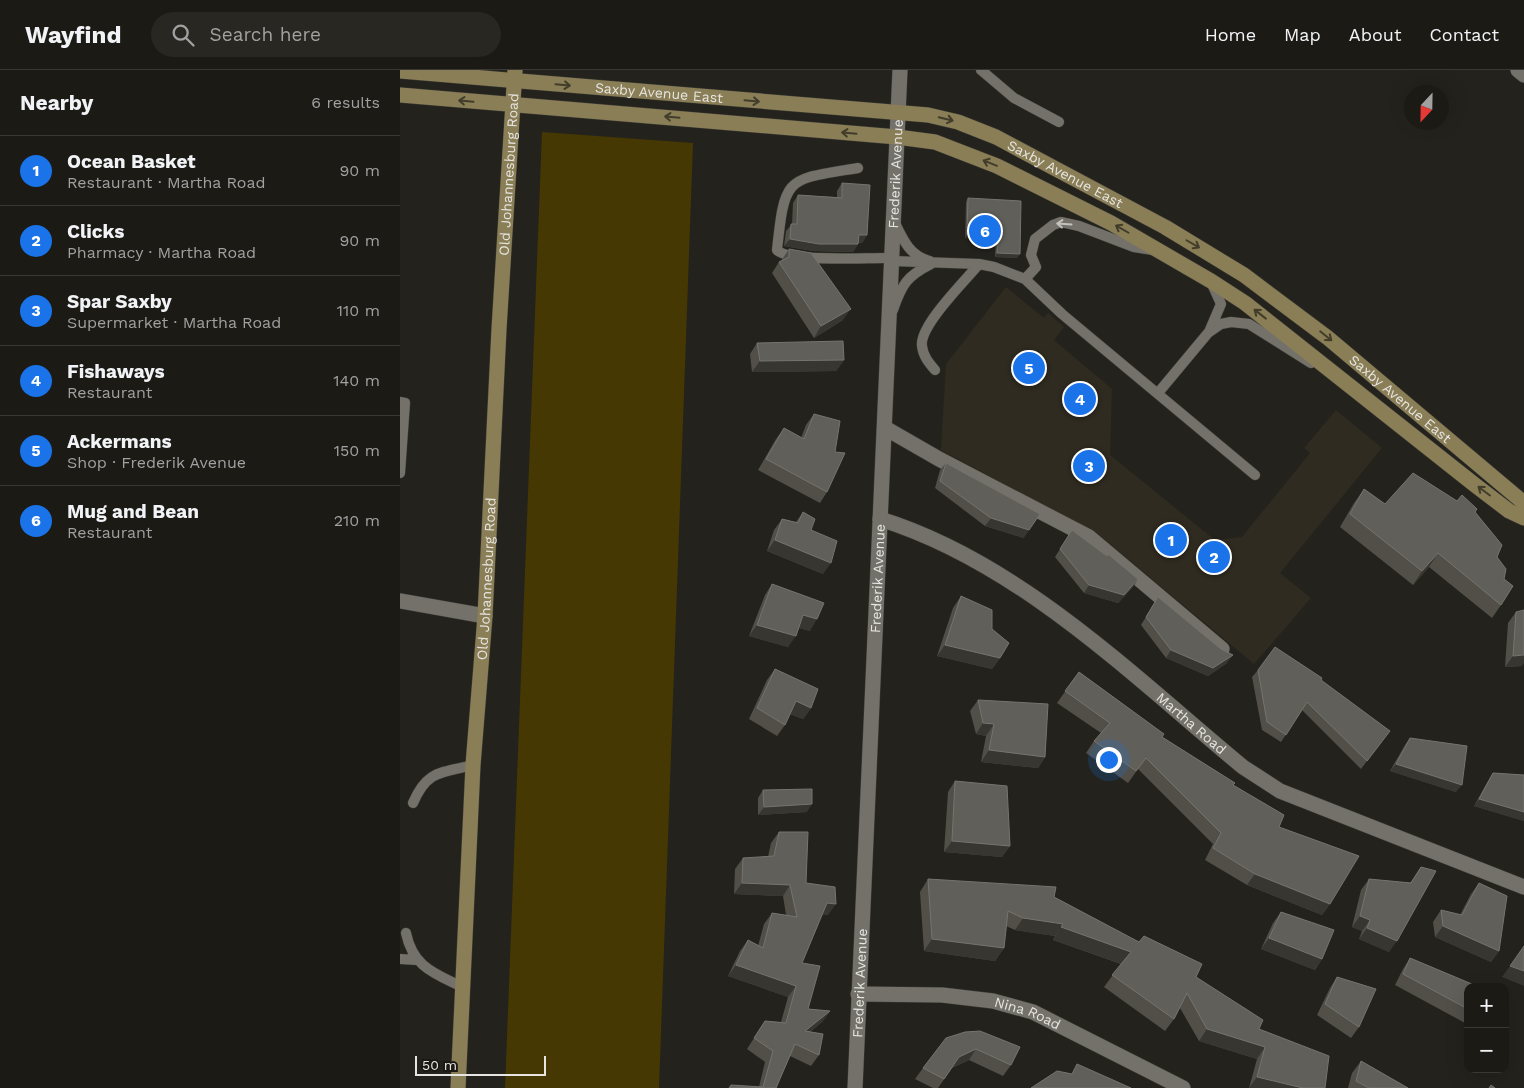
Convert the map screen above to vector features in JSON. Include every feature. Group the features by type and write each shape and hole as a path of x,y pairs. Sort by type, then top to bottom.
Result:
{"street":[{"name":"Frederik Avenue","path":"855,1088 880,519 886,428 888,323 900,70"},
{"path":"1518,70 1524,75"},
{"name":"Saxby Avenue East","path":"400,72 514,76 928,115 951,120 996,137 1165,228 1244,274 1328,338 1524,503"},
{"name":"Old Johannesburg Road","path":"458,1088 473,765 485,616 499,329 514,105 514,76"},
{"name":"Saxby Avenue East","path":"400,95 897,137 935,142 997,166 1111,223 1245,302 1475,485 1509,511 1524,518"},
{"path":"886,428 939,459 1089,538 1222,649"},
{"name":"Martha Road","path":"880,519 918,532 961,554 1048,605 1242,767 1264,782 1280,791 1524,887"},
{"path":"400,601 485,616"},
{"name":"Nina Road","path":"858,994 942,995 994,1001 1033,1012 1183,1088"}],"lane":[{"path":"981,70 1014,98 1059,122"},
{"path":"858,168 806,176 792,186 785,195 777,250 783,255 818,258 979,264 994,267 1025,279 1062,314 1255,474"},
{"path":"893,218 908,248 924,259 936,263"},
{"path":"1025,279 1036,267 1032,251 1035,239 1053,225 1061,222 1079,226 1134,247 1161,251"},
{"path":"888,323 905,281 916,271 936,263"},
{"path":"935,370 925,357 921,346 924,329 979,264"},
{"path":"1208,333 1221,304 1211,281"},
{"path":"1158,393 1208,333 1221,324 1231,322 1249,324 1342,384 1357,390"},
{"path":"400,402 405,403 400,473"},
{"path":"413,803 420,786 433,775 473,765"},
{"path":"406,933 409,948 417,960 426,968 462,987"},
{"path":"400,959 417,960"}],"shaded area":[{"path":"542,132 693,143 659,1088 505,1088"},
{"path":"1006,287 1044,318 1048,313 1064,327 1054,340 1112,389 1110,455 1215,540 1242,537 1310,453 1304,448 1336,410 1382,448 1280,573 1311,598 1254,664 1099,535 941,450 946,364"}],"building":[{"path":"842,183 870,185 867,235 859,235 858,244 819,244 790,239 791,224 797,224 798,195 842,198"},
{"path":"968,198 1021,201 1020,254 997,253 999,235 967,234"},
{"path":"789,249 811,253 851,309 821,326 779,262 789,257"},
{"path":"843,341 844,360 760,361 757,343"},
{"path":"814,414 840,421 835,452 845,453 827,492 766,459 784,428 804,439"},
{"path":"946,463 1040,514 1029,530 991,518 940,481"},
{"path":"1413,473 1457,501 1462,495 1477,509 1475,512 1502,545 1497,557 1506,569 1504,579 1513,586 1501,605 1438,553 1422,571 1350,514 1364,489 1385,504"},
{"path":"803,512 815,519 811,530 837,541 831,563 775,540 782,519 798,523"},
{"path":"1072,530 1107,556 1108,554 1138,579 1124,595 1089,585 1060,549"},
{"path":"772,584 824,603 817,619 803,615 796,636 757,625"},
{"path":"961,596 992,610 992,629 1009,643 1000,658 945,645"},
{"path":"1158,597 1221,649 1233,655 1213,668 1171,650 1146,617"},
{"path":"1524,610 1524,655 1513,656 1516,612"},
{"path":"1275,647 1322,678 1321,680 1390,731 1367,761 1307,702 1286,735 1267,722 1258,670"},
{"path":"775,669 818,689 811,708 796,701 785,725 757,708"},
{"path":"1079,672 1164,734 1162,737 1235,783 1233,785 1284,815 1279,827 1359,856 1330,904 1255,874 1213,848 1221,833 1146,758 1136,771 1094,741 1110,723 1065,691"},
{"path":"978,700 1048,704 1045,757 989,750 994,724 983,723"},
{"path":"1410,738 1467,746 1462,785 1396,764"},
{"path":"1493,773 1524,775 1524,812 1479,799"},
{"path":"955,781 1007,786 1010,846 952,841"},
{"path":"812,789 812,804 764,807 763,790"},
{"path":"779,832 808,832 806,883 835,887 836,904 827,903 802,963 820,966 808,1009 830,1011 805,1031 823,1034 819,1055 795,1044 776,1088 729,1088 731,1085 763,1087 773,1051 754,1038 765,1021 786,1023 796,986 736,965 748,940 763,948 772,913 797,917 790,885 742,883 743,858 774,856"},
{"path":"1421,867 1436,871 1397,941 1367,928 1370,920 1360,916 1369,879 1411,883"},
{"path":"928,879 1056,887 1054,897 1139,942 1144,936 1202,964 1196,977 1263,1020 1259,1029 1329,1056 1325,1088 1303,1088 1257,1077 1265,1047 1207,1029 1187,993 1174,1019 1112,975 1131,952 1061,927 1063,924 1023,918 1008,911 1004,948 932,939"},
{"path":"1479,883 1507,896 1499,951 1443,926 1441,910 1462,915"},
{"path":"1281,912 1334,930 1322,959 1269,938"},
{"path":"1524,946 1524,971 1510,966"},
{"path":"1410,958 1469,983 1464,983 1464,1007 1403,974"},
{"path":"1337,977 1376,989 1359,1027 1325,1004"},
{"path":"980,1031 1020,1047 1011,1065 976,1049 959,1057 944,1079 923,1068 946,1038 965,1032"},
{"path":"1361,1061 1408,1088 1369,1088 1356,1081"},
{"path":"1077,1064 1131,1088 1031,1088 1057,1071 1072,1074"}],"place":[{"name":"Mug and Bean","path":"985,231"},
{"name":"Ackermans","path":"1029,368"},
{"name":"Fishaways","path":"1080,399"},
{"name":"Spar Saxby","path":"1089,466"},
{"name":"Ocean Basket","path":"1171,540"},
{"name":"Clicks","path":"1214,557"}]}
